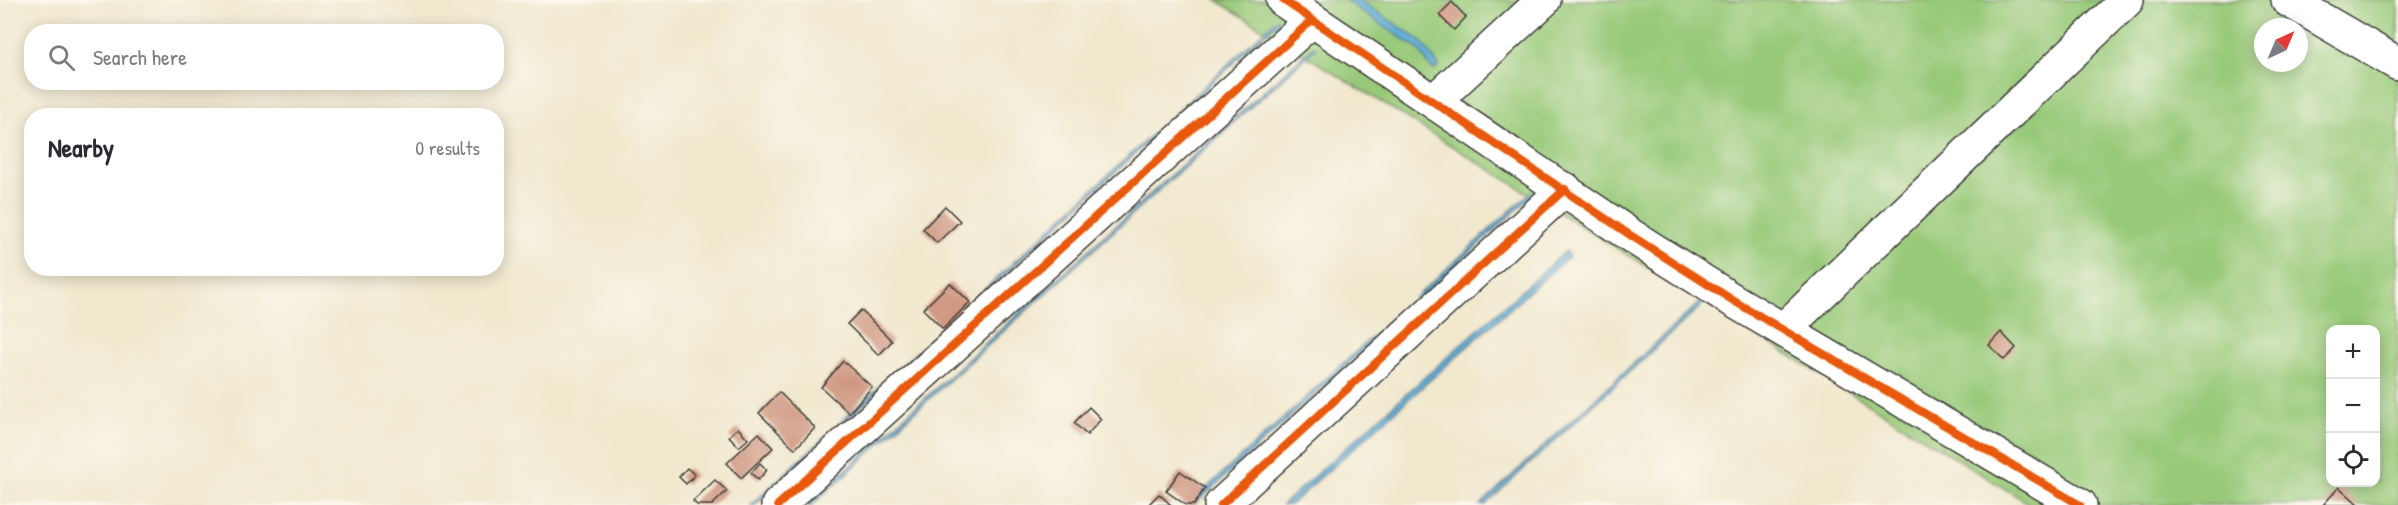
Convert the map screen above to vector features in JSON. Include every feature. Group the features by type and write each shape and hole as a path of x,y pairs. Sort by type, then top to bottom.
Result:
{"street":[{"path":"1283,0 1630,235 1734,301 1784,328 2080,505"},
{"path":"1434,101 1544,0"},
{"path":"1784,328 2127,0"},
{"path":"2288,0 2398,64"},
{"path":"778,505 1312,20"},
{"path":"1221,505 1565,189"}],"green space":[{"path":"1216,0 2398,0 2398,505 2031,505"}],"water":[{"path":"1345,0 1359,0 1420,40 1439,66 1433,70 1418,49"},
{"path":"1277,19 1279,21 755,505 751,505"},
{"path":"1314,46 1316,48 812,505 807,505"},
{"path":"1531,192 1534,194 1194,505 1188,505"},
{"path":"1566,251 1569,256 1290,505 1282,505"},
{"path":"1699,303 1703,304 1485,505 1480,505"}],"building":[{"path":"1452,2 1466,17 1454,30 1439,15"},
{"path":"945,206 960,221 937,243 923,229"},
{"path":"950,283 970,302 943,329 923,309"},
{"path":"861,310 892,341 879,355 847,324"},
{"path":"2001,332 2016,348 2004,360 1989,345"},
{"path":"843,361 872,387 849,413 821,387"},
{"path":"779,392 815,428 795,449 759,413"},
{"path":"1089,407 1101,419 1087,435 1074,423"},
{"path":"738,428 748,439 739,447 729,436"},
{"path":"759,433 773,448 741,478 727,463"},
{"path":"760,463 767,470 758,480 751,473"},
{"path":"687,468 695,475 686,484 679,477"},
{"path":"1180,471 1205,488 1194,505 1186,505 1166,491"},
{"path":"715,480 727,491 712,505 697,505 693,501"},
{"path":"2339,487 2359,505 2323,505"},
{"path":"1159,494 1171,505 1148,505"}],"cycle path":[{"path":"1283,0 1630,235 1734,301 2080,505"},
{"path":"778,505 1312,20"},
{"path":"1221,505 1565,189"}]}
